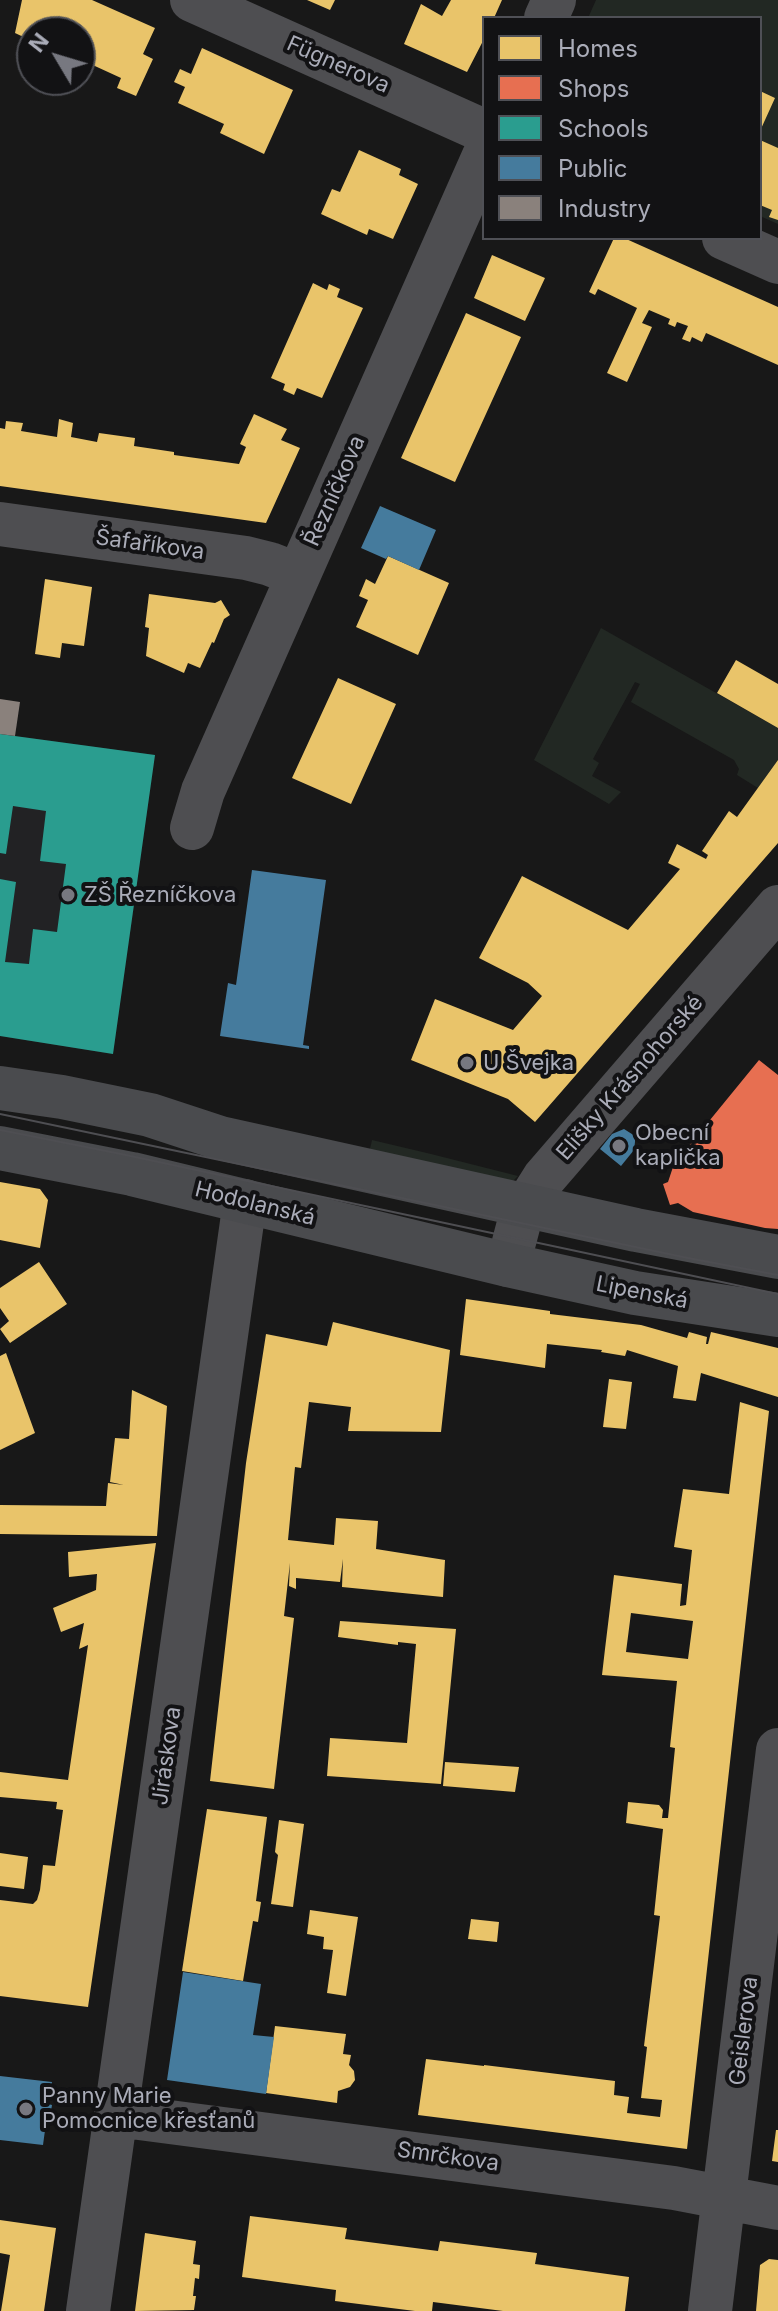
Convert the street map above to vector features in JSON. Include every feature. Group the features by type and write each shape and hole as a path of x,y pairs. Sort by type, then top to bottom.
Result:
{"main road":[{"path":"0,1088 150,1115 220,1138 636,1230 778,1257"},
{"name":"Hodolanská","path":"0,1148 132,1174 508,1265"},
{"name":"Lipenská","path":"508,1265 635,1293 778,1315"}],"street":[{"name":"Fügnerova","path":"192,0 482,130"},
{"name":"Řezníčkova","path":"192,828 203,791 482,161"},
{"path":"728,240 778,262"},
{"name":"Šafaříkova","path":"0,524 246,558 298,575"},
{"name":"Elišky Krásnohorské","path":"508,1265 514,1238 527,1205 544,1178 778,907"},
{"name":"Jiráskova","path":"88,2311 245,1201"},
{"name":"Geislerova","path":"710,2311 772,1861 778,1750"},
{"name":"Smrčkova","path":"116,2115 674,2188 778,2208"}],"shaded area":[{"path":"596,0 778,0 778,224 762,217 762,16 589,16"},
{"path":"601,628 778,728 778,760 758,788 737,775 739,769 734,760 631,702 640,684 635,682 593,759 599,763 592,776 621,792 609,804 534,760"},
{"name":"ZŠ Řezníčkova","path":"0,734 155,755 113,1054 0,1036"},
{"path":"372,1140 518,1176 513,1181 367,1162"}],"building: Homes":[{"path":"22,0 92,0 155,28 143,54 153,59 136,96 117,88 121,78 96,67 96,16 19,16"},
{"path":"307,0 335,0 330,10"},
{"path":"451,0 502,0 495,16 482,16 482,43 467,72 404,44 421,4 442,16"},
{"path":"202,48 293,90 264,154 220,133 224,124 178,103 185,87 174,82 180,69 191,74"},
{"path":"762,92 775,98 762,127"},
{"path":"762,141 778,148 778,220 769,217 772,210 762,206"},
{"path":"359,150 401,169 399,175 418,184 393,239 369,229 367,235 321,214 332,189 340,192"},
{"path":"613,240 628,240 778,307 778,365 706,333 702,342 692,337 690,342 682,339 688,326 677,322 675,327 668,324 670,319 649,310 642,323 652,327 627,382 607,373 637,308 598,289 595,295 589,292"},
{"path":"492,255 545,278 525,321 474,298"},
{"path":"313,283 327,290 329,284 340,289 337,297 363,308 322,398 297,388 294,395 283,390 285,384 271,378"},
{"path":"466,313 521,337 455,482 401,458"},
{"path":"254,414 287,429 281,440 300,448 266,523 0,486 0,428 5,429 6,421 23,423 21,431 57,437 59,419 73,423 71,437 97,442 99,433 135,438 134,446 239,464 246,447 240,444"},
{"path":"388,556 449,583 418,655 356,627 368,600 359,596 366,579 375,584"},
{"path":"45,579 92,587 84,646 62,643 60,658 35,654"},
{"path":"149,594 215,603 221,600 230,615 224,619 200,668 188,663 184,673 146,656 149,628 145,627"},
{"path":"736,660 778,684 778,728 717,693"},
{"path":"338,678 396,704 351,804 292,778"},
{"path":"778,760 778,843 535,1122 508,1099 411,1060 435,999 513,1030 542,996 528,983 479,958 522,876 628,930 680,869 668,863 677,844 706,859 708,855 702,851 729,811 737,817"},
{"path":"0,1182 40,1189 48,1200 40,1248 0,1240"},
{"path":"39,1262 67,1304 10,1343 0,1329 9,1321 0,1308 0,1288"},
{"path":"466,1299 550,1311 550,1314 641,1325 687,1338 689,1332 707,1337 706,1344 711,1332 778,1348 778,1397 701,1373 696,1401 673,1398 678,1366 627,1350 625,1356 602,1350 547,1344 545,1368 460,1355"},
{"path":"333,1322 450,1350 441,1432 348,1431 351,1407 309,1402 301,1468 295,1467 288,1540 334,1545 336,1518 378,1521 376,1549 445,1560 443,1597 342,1587 343,1559 340,1582 296,1578 296,1589 289,1586 290,1563 284,1616 294,1618 274,1789 210,1781 246,1463 266,1334 327,1346"},
{"path":"6,1353 35,1433 0,1450 0,1356"},
{"path":"609,1379 632,1382 626,1429 603,1427"},
{"path":"132,1390 167,1406 157,1536 0,1534 0,1505 106,1506 108,1483 124,1485 110,1482 115,1438 129,1439"},
{"path":"740,1402 769,1411 687,2149 418,2115 426,2059 615,2081 614,2095 629,2097 627,2113 660,2117 662,2100 641,2098 647,2047 644,2046 660,1916 654,1915 663,1829 626,1823 628,1802 659,1805 663,1810 662,1818 668,1818 675,1748 670,1747 677,1681 602,1675 614,1575 682,1584 680,1606 686,1605 692,1550 674,1547 683,1489 729,1494","holes":["631,1613 693,1621 688,1659 626,1652"]},
{"path":"156,1543 88,2007 0,1996 0,1900 33,1904 40,1890 43,1865 55,1866 63,1810 56,1809 57,1802 0,1797 0,1772 68,1780 88,1645 79,1649 84,1623 61,1632 53,1608 96,1590 97,1574 69,1577 68,1552"},
{"path":"340,1621 456,1629 441,1784 327,1776 330,1738 407,1743 416,1644 398,1642 398,1645 338,1637"},
{"path":"445,1762 519,1767 515,1792 443,1786"},
{"path":"207,1809 267,1817 256,1901 261,1902 258,1922 253,1921 243,1981 182,1971"},
{"path":"279,1820 304,1824 293,1907 271,1904"},
{"path":"0,1853 28,1857 24,1889 0,1886"},
{"path":"310,1910 358,1917 346,1996 327,1993 333,1950 323,1949 324,1937 307,1934"},
{"path":"471,1919 499,1922 497,1942 468,1939"},
{"path":"275,2026 346,2034 343,2054 351,2055 349,2065 354,2071 355,2080 350,2087 338,2091 337,2103 266,2093"},
{"path":"778,2130 778,2162 772,2161"},
{"path":"250,2216 347,2228 345,2239 438,2251 440,2241 537,2253 535,2264 629,2277 625,2311 503,2311 433,2302 432,2311 415,2311 335,2301 336,2290 242,2277"},
{"path":"0,2220 56,2228 44,2311 1,2311 10,2255 0,2253"},
{"path":"145,2233 196,2241 193,2264 200,2265 199,2279 195,2278 194,2310 135,2311"},
{"path":"769,2259 778,2260 778,2311 756,2311 760,2265"}],"building: Shops":[{"path":"759,1060 778,1075 778,1229 693,1212 678,1203 670,1205 663,1184 668,1182 674,1164"}],"building: Schools":[{"name":"ZŠ Řezníčkova","path":"0,734 155,755 113,1054 0,1036 0,879 16,882 5,962 29,964 33,929 57,932 66,864 40,861 46,811 13,806 6,854 0,853"}],"building: Public":[{"path":"380,506 436,530 419,570 361,548"},
{"path":"252,870 326,880 303,1045 309,1046 309,1049 220,1036 228,983 236,985"},
{"name":"Obecní kaplička","path":"624,1129 635,1136 635,1142 634,1150 621,1166 600,1149 612,1134"},
{"path":"183,1972 261,1984 253,2035 274,2037 266,2094 167,2080"},
{"name":"Panny Marie Pomocnice křesťanů","path":"0,2076 52,2082 48,2104 52,2105 43,2145 0,2140"}],"building: Industry":[{"path":"0,699 20,702 15,736 0,734"}],"tram line":[{"path":"0,1114 778,1275"},
{"path":"0,1130 778,1294"}],"place":[{"name":"ZŠ Řezníčkova","path":"68,895"},
{"name":"U Švejka","path":"467,1063"},
{"name":"Obecní kaplička","path":"619,1146"},
{"name":"Panny Marie Pomocnice křesťanů","path":"26,2109"}]}
